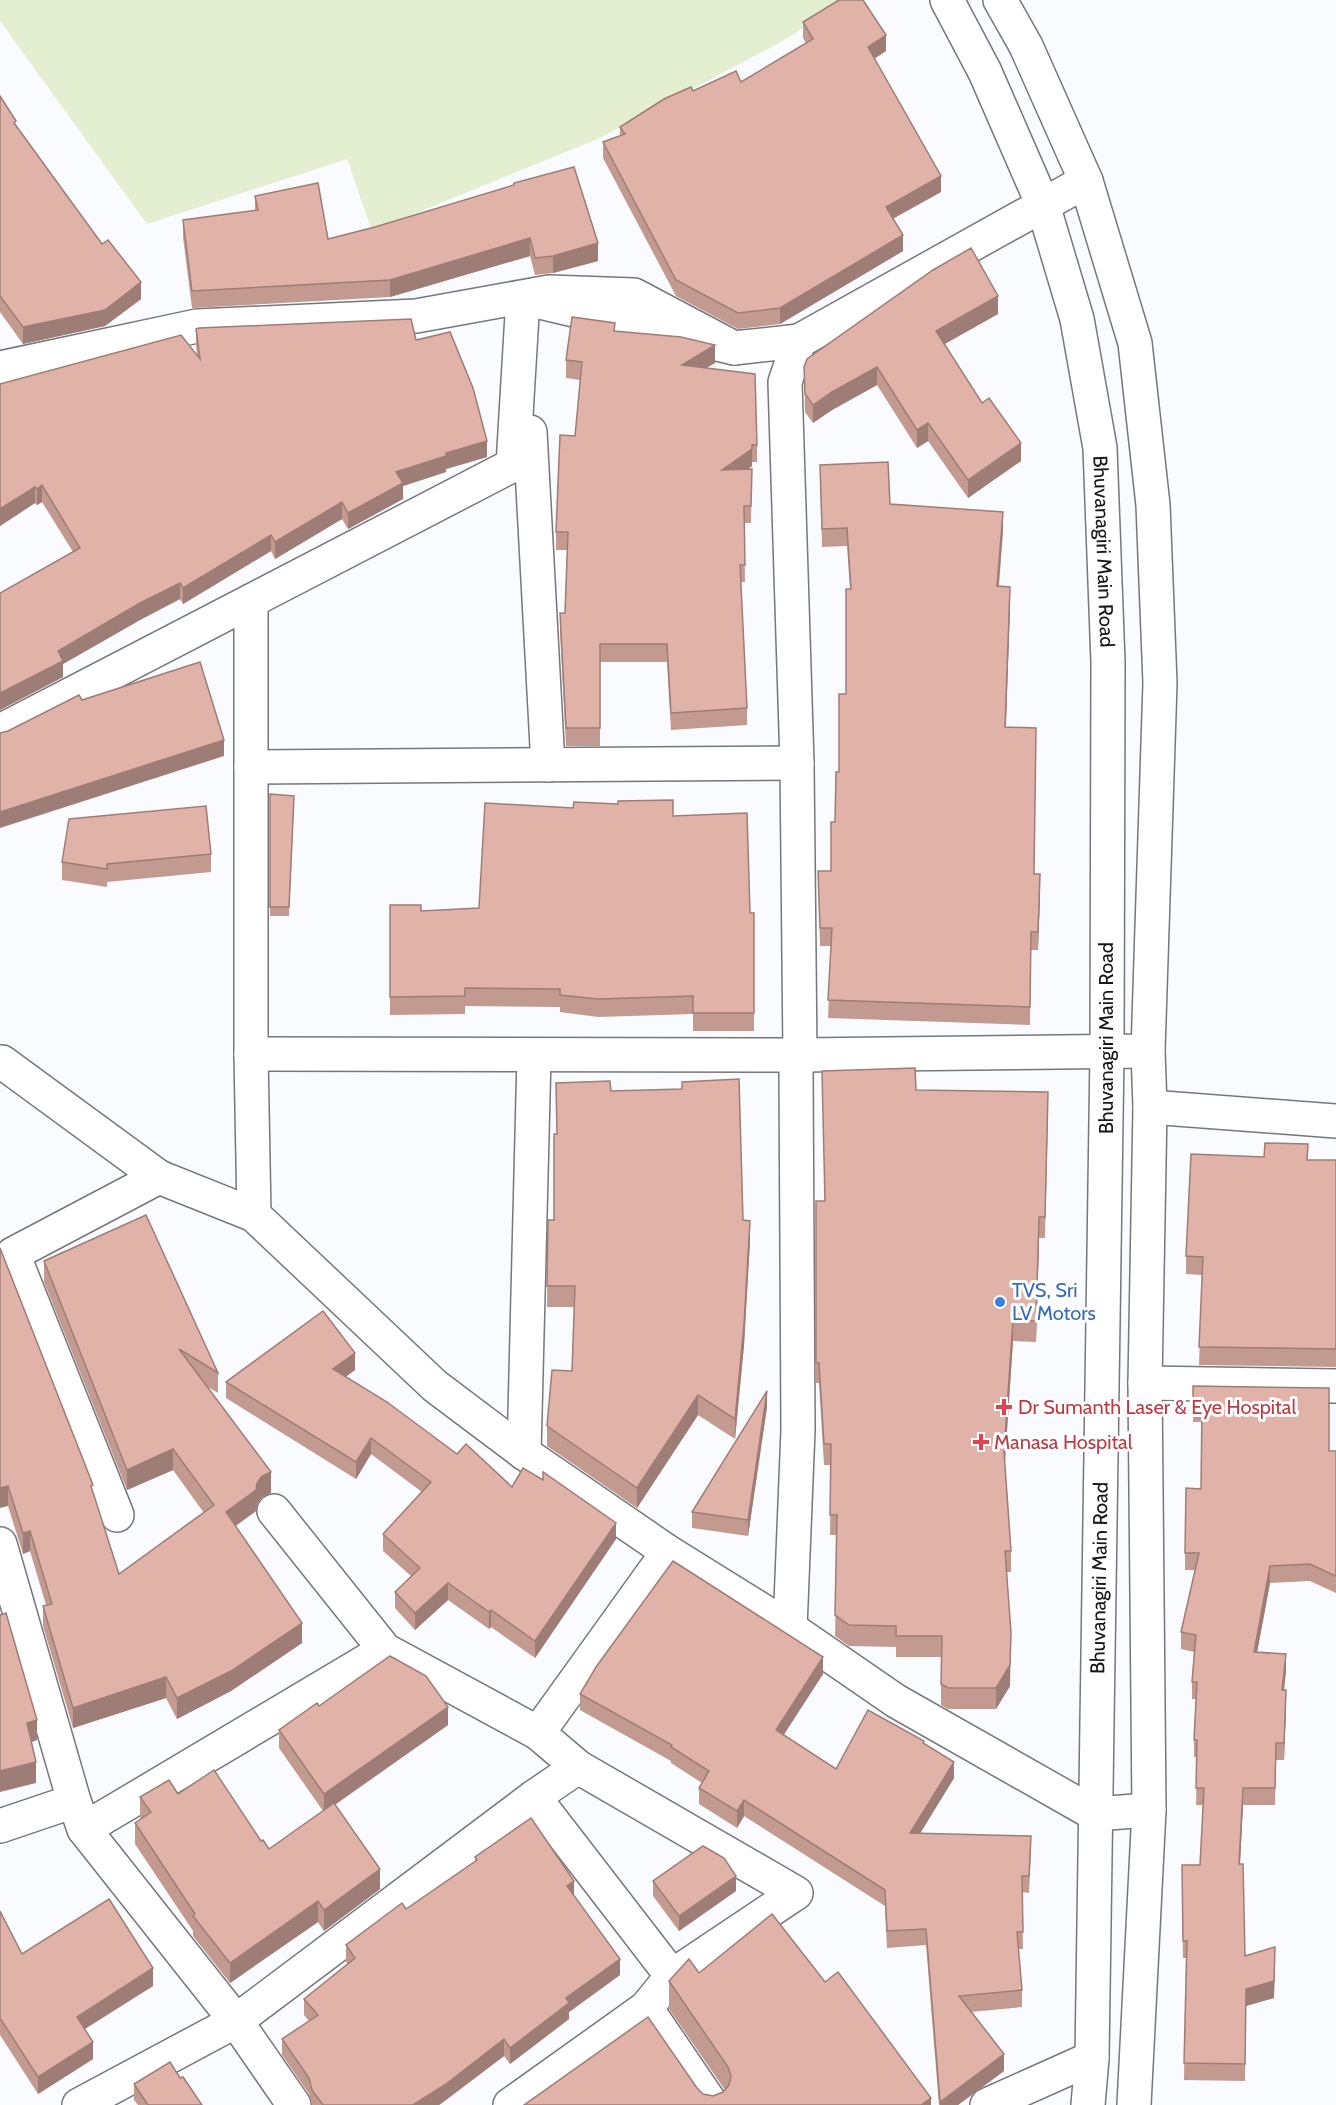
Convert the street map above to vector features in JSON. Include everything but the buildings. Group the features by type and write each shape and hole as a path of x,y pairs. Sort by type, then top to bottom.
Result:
{"street":[{"name":"Bhuvanagiri Main Road","path":"946,0 985,72 1043,205 1077,319 1100,448 1108,662 1107,1052 1092,2058 1088,2105"},
{"path":"1000,0 1026,46 1086,181 1135,343 1153,505 1160,682 1148,1051 1150,1107 1145,1383 1149,1810 1134,2105"},
{"path":"0,368 197,326 416,316 536,295 634,295 734,348 799,341 1086,181"},
{"path":"0,730 513,465 536,295"},
{"path":"536,295 548,765"},
{"path":"790,1628 798,1430 796,1071 800,1055 797,763 785,382 799,341"},
{"path":"251,601 251,1054 254,1215"},
{"path":"251,767 797,763"},
{"path":"251,1054 534,1056 1148,1051"},
{"path":"525,1453 534,1056"},
{"path":"0,1062 159,1177 254,1215 435,1386 525,1453 668,1552 790,1628 896,1701 1095,1814 1149,1810"},
{"path":"1150,1107 1336,1121"},
{"path":"117,1515 13,1254 159,1177"},
{"path":"1145,1383 1336,1386"},
{"path":"274,1511 385,1650 538,1733 578,1767 796,1893 672,1976 646,2008 510,2105"},
{"path":"0,1544 79,1815 236,2021 294,2105"},
{"path":"538,1733 668,1552"},
{"path":"0,1826 79,1815 385,1650"},
{"path":"80,2105 236,2021 534,1797 578,1767"},
{"path":"534,1797 672,1976"},
{"path":"646,2008 712,2105"},
{"path":"987,2105 1092,2058"}],"green space":[{"path":"0,0 848,0 781,42 600,138 372,231 347,159 147,224 0,21"}],"place":[{"name":"TVS, Sri LV Motors","path":"1000,1302"},
{"name":"Dr Sumanth Laser & Eye Hospital","path":"1004,1407"},
{"name":"Manasa Hospital","path":"981,1442"}]}
